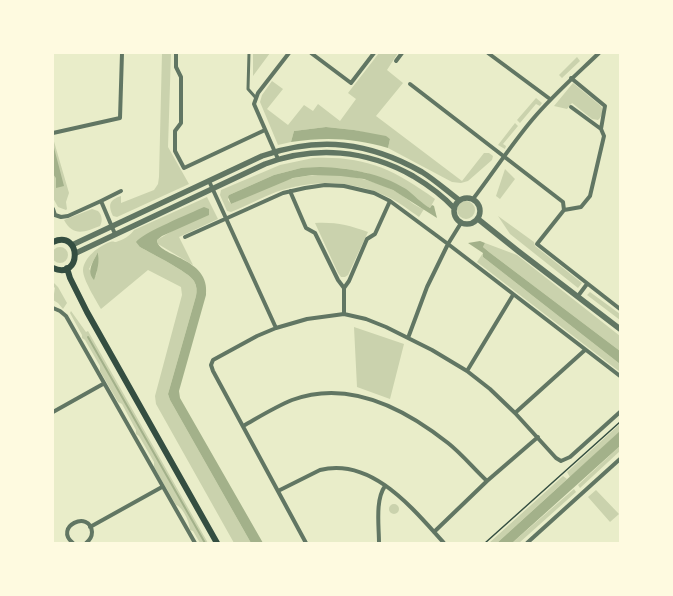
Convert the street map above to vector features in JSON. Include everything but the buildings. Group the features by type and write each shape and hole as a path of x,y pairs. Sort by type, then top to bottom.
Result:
{"main road":[{"path":"53,240 66,241 72,245 76,253 74,262 67,268 60,270 53,268"},
{"path":"67,268 70,278 87,312 217,543"}],"street":[{"path":"53,133 120,118 122,53"},
{"path":"176,53 176,67 181,77 181,123 175,131 175,151 184,168 265,130"},
{"path":"249,53 248,89 256,98"},
{"path":"278,159 254,104 258,93 289,53"},
{"path":"311,53 351,83 374,53"},
{"path":"396,61 402,53"},
{"path":"488,53 550,99"},
{"path":"474,199 503,157 532,120 550,99 598,53"},
{"path":"571,78 605,106 601,129"},
{"path":"410,84 563,202 564,210"},
{"path":"571,107 601,129 604,136 590,196 581,207 564,210 537,244 620,309"},
{"path":"72,245 262,156 292,147 318,144 351,145 386,154 423,173 459,200"},
{"path":"76,253 278,159 312,153 342,153 366,156 386,163 425,183 446,199 454,208 455,217 461,223 470,224 478,219 480,215 480,206 474,199 466,197 459,200 454,208"},
{"path":"209,181 276,328"},
{"path":"185,237 290,191 325,186 344,186 374,193 390,201 448,244 620,376"},
{"path":"53,209 55,215 61,217 68,216 121,191"},
{"path":"290,191 306,228 315,233 338,280 344,288"},
{"path":"100,201 115,234"},
{"path":"344,314 344,288 349,281 367,239 375,234 390,201"},
{"path":"478,219 620,329"},
{"path":"408,338 428,287 448,244 461,223"},
{"path":"578,296 587,284"},
{"path":"467,371 514,295"},
{"path":"53,308 66,316 103,384 195,543"},
{"path":"306,543 280,497 278,490 211,365 213,360 257,336 276,328 307,319 344,314 366,319 386,327 432,350 467,371 490,389 516,413 559,460 564,461 570,457 620,412"},
{"path":"516,413 585,350"},
{"path":"53,412 103,384"},
{"path":"243,426 292,400 330,392 349,393 382,402 399,410 425,426 448,443 487,481"},
{"path":"434,532 487,481 538,437"},
{"path":"527,543 620,459"},
{"path":"278,490 320,470 339,467 362,472 402,499 444,543"},
{"path":"378,543 379,501 380,493 384,486"},
{"path":"90,527 162,487"},
{"path":"73,543 69,538 68,530 72,523 80,521 84,522 90,527 92,534 91,538 86,543"}],"path":[{"path":"485,543 620,422"}],"shaded area":[{"path":"162,53 171,53 168,147 189,184 117,217 113,216 110,206 114,199 121,196 121,203 154,190 158,184"},
{"path":"253,53 270,53 253,76"},
{"path":"379,53 398,53 387,70 403,83 376,116 462,181 484,153 489,153 493,156 492,160 468,181 461,183 452,182 388,148 390,139 354,130 326,127 294,131 291,142 278,145 260,102 262,95 272,81 283,89 267,109 288,125 304,105 313,111 318,104 340,121 356,99 348,93"},
{"path":"577,57 580,61 562,78 559,75"},
{"path":"573,83 601,106 602,113 598,120 592,119 572,103 567,109 554,106"},
{"path":"536,98 542,103 540,106 536,104 520,123 517,120"},
{"path":"515,123 518,126 503,144 506,146 505,149 498,145"},
{"path":"326,127 386,136 390,139 388,148 363,142 340,139 316,139 291,142 294,131"},
{"path":"53,138 69,193 66,202 66,210 58,207 53,198"},
{"path":"53,144 64,186 56,188 56,178 53,174"},
{"path":"313,158 349,159 378,166 406,180 435,199 430,208 367,173 341,168 301,168 274,175 229,195 228,200 231,204 270,186 294,178 315,175 337,175 359,178 382,185 397,192 424,209 419,217 396,201 375,191 361,187 333,183 318,183 276,192 231,212 227,211 220,195 221,190 280,165"},
{"path":"320,167 354,170 386,179 406,189 430,208 432,205 434,206 437,218 393,190 364,179 341,176 312,175 293,178 231,204 228,197 229,195 274,175 301,168"},
{"path":"505,169 515,179 500,199 496,196"},
{"path":"207,197 218,219 179,237 193,265 158,244 157,240 209,209 140,247 170,263 191,277 196,285 196,296 168,394 251,543 234,543 156,404 155,396 182,295 181,287 148,270 101,309 85,279 83,270 89,256 106,244 124,239 134,230","holes":["98,252 99,255 96,276 89,269"]},
{"path":"466,201 472,204 475,210 472,216 466,219 460,216 457,210 460,204"},
{"path":"204,207 209,209 209,215 162,236 157,240 159,246 193,265 205,282 206,295 179,391 180,398 263,543 251,543 168,394 196,296 195,283 191,277 170,263 140,247 136,242 147,234 178,218"},
{"path":"92,209 98,211 102,218 100,226 80,232 71,229 64,220"},
{"path":"498,216 534,242 535,246 582,283 578,288 510,234"},
{"path":"315,223 342,224 368,232 348,275 345,277 341,277 338,273"},
{"path":"480,241 485,243 483,247 489,252 620,351 620,364 483,257 483,253 468,243"},
{"path":"485,243 517,255 620,336 620,351 489,252 483,247"},
{"path":"57,247 63,247 68,252 66,261 63,263 57,263 52,258 52,252"},
{"path":"98,252 98,266 94,280 90,270"},
{"path":"483,253 483,257 620,364 620,372 477,262"},
{"path":"53,282 58,287 67,303 63,309 53,300 55,288 53,286"},
{"path":"590,292 620,314 620,320 587,295"},
{"path":"71,311 86,332 88,331 208,543 200,543 193,531 190,530 186,516 179,506 176,505 154,467 154,462 139,436 136,434 136,430 122,404 118,402 100,371 100,366 85,340 82,338 82,335 70,313"},
{"path":"354,327 404,344 390,399 357,387"},
{"path":"620,424 620,432 570,477 567,472"},
{"path":"620,431 620,446 512,543 497,543"},
{"path":"620,446 620,451 580,488 578,485"},
{"path":"563,476 567,479 497,543 489,543"},
{"path":"574,489 576,492 519,543 512,543"},
{"path":"596,490 619,514 610,522 588,497"},
{"path":"392,504 396,504 398,505 398,513 392,514 389,511 389,507"}],"waterway":[{"path":"88,337 205,543"}]}
